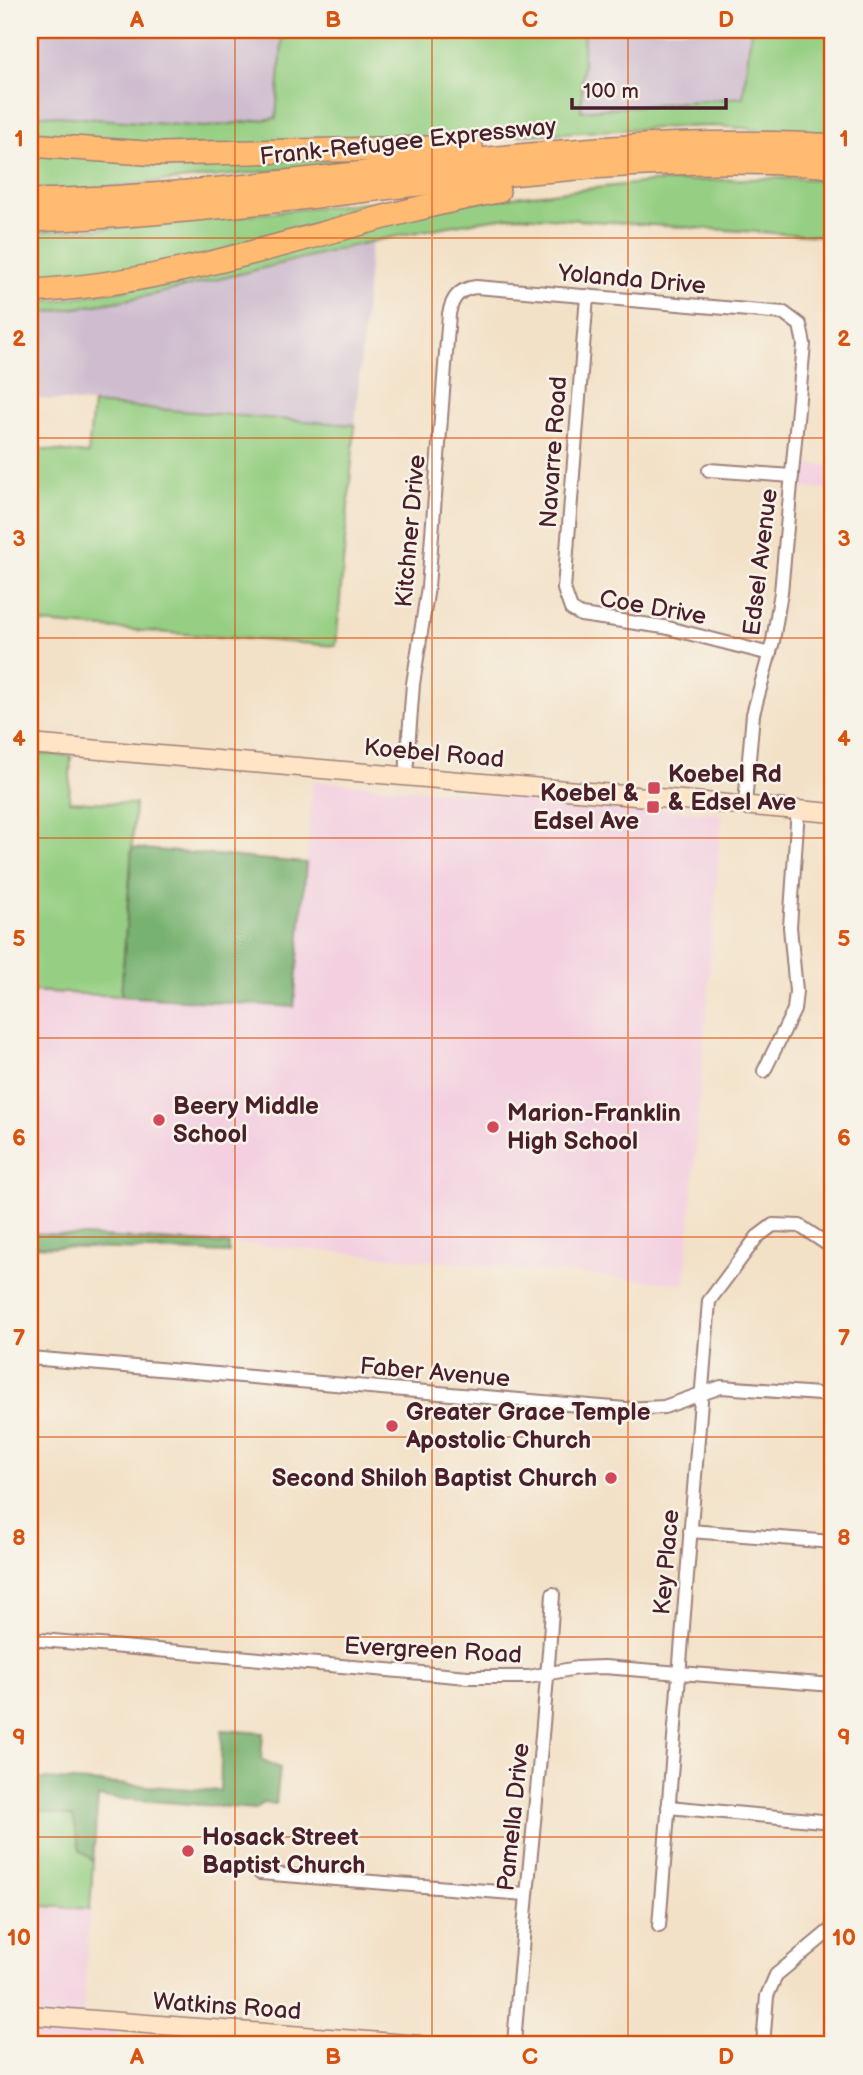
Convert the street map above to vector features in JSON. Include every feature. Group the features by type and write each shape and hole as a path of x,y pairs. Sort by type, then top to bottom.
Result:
{"highway":[{"name":"Frank-Refugee Expressway","path":"30,220 150,215 729,142 833,146"},
{"path":"30,145 160,155 622,156"},
{"path":"30,291 113,284 194,267 622,156"},
{"name":"Frank-Refugee Expressway","path":"30,201 143,195 622,156 833,166"}],"street":[{"name":"Yolanda Drive","path":"458,293 476,288 784,313 793,317 800,325"},
{"name":"Kitchner Drive","path":"406,775 413,684 428,587 449,314 451,302 458,293"},
{"name":"Navarre Road","path":"571,609 564,589 587,296"},
{"name":"Edsel Avenue","path":"745,804 753,715 770,654 780,592 804,344 800,325"},
{"path":"709,470 792,476"},
{"name":"Coe Drive","path":"571,609 591,618 664,627 770,654"},
{"name":"Koebel Road","path":"30,744 833,813"},
{"path":"764,1071 794,1010 790,927 798,810"},
{"name":"Key Place","path":"660,1926 709,1301 757,1237 773,1225 800,1226 833,1248"},
{"name":"Faber Avenue","path":"30,1358 625,1409 664,1407 721,1387 833,1395"},
{"path":"690,1531 833,1542"},
{"name":"Pamella Drive","path":"514,2045 553,1594"},
{"name":"Evergreen Road","path":"30,1639 502,1679 604,1667 833,1685"},
{"path":"668,1807 833,1822"},
{"path":"260,1873 525,1894"},
{"path":"763,2045 767,1996 776,1975 833,1928"},
{"name":"Watkins Road","path":"30,2015 186,2036 421,2045"}],"shaded area":[{"path":"30,30 283,30 277,118 206,127 30,114"},
{"path":"584,30 751,30 743,97 580,112"},
{"path":"371,243 355,425 30,398 30,315 144,297"},
{"path":"801,464 833,466 833,490 798,487"},
{"name":"Marion-Franklin High School","path":"313,781 722,814 685,1284 282,1247 30,1233 30,991 294,1007"},
{"path":"30,1905 90,1909 83,2014 119,2017 116,2045 30,2045"}],"green space":[{"path":"283,30 584,30 581,111 743,97 751,30 833,30 833,135 714,126 222,147 30,137 30,114 206,127 276,118"},
{"path":"30,154 380,160 80,190 30,190"},
{"path":"784,178 833,180 833,237 518,216 378,240 146,296 30,315 30,301 60,300 161,283 460,203 650,182"},
{"path":"418,197 152,270 30,285 30,232 128,227"},
{"path":"93,404 355,425 336,646 30,622 30,507 37,449 88,454"},
{"path":"30,753 71,756 69,801 135,804 121,996 30,991"},
{"path":"132,848 306,863 294,1007 121,996"},
{"path":"30,1233 229,1244 229,1253 30,1246"},
{"path":"222,1730 263,1733 261,1759 280,1768 276,1804 263,1803 256,1809 98,1797 93,1861 80,1850 73,1817 30,1808 30,1778 220,1791"},
{"path":"30,1808 74,1817 80,1850 93,1861 90,1909 30,1905"}],"place":[{"name":"Koebel Rd & Edsel Ave","path":"654,788"},
{"name":"Koebel & Edsel Ave","path":"653,807"},
{"name":"Beery Middle School","path":"159,1120"},
{"name":"Marion-Franklin High School","path":"493,1127"},
{"name":"Greater Grace Temple Apostolic Church","path":"392,1426"},
{"name":"Second Shiloh Baptist Church","path":"611,1478"},
{"name":"Hosack Street Baptist Church","path":"188,1851"}]}
